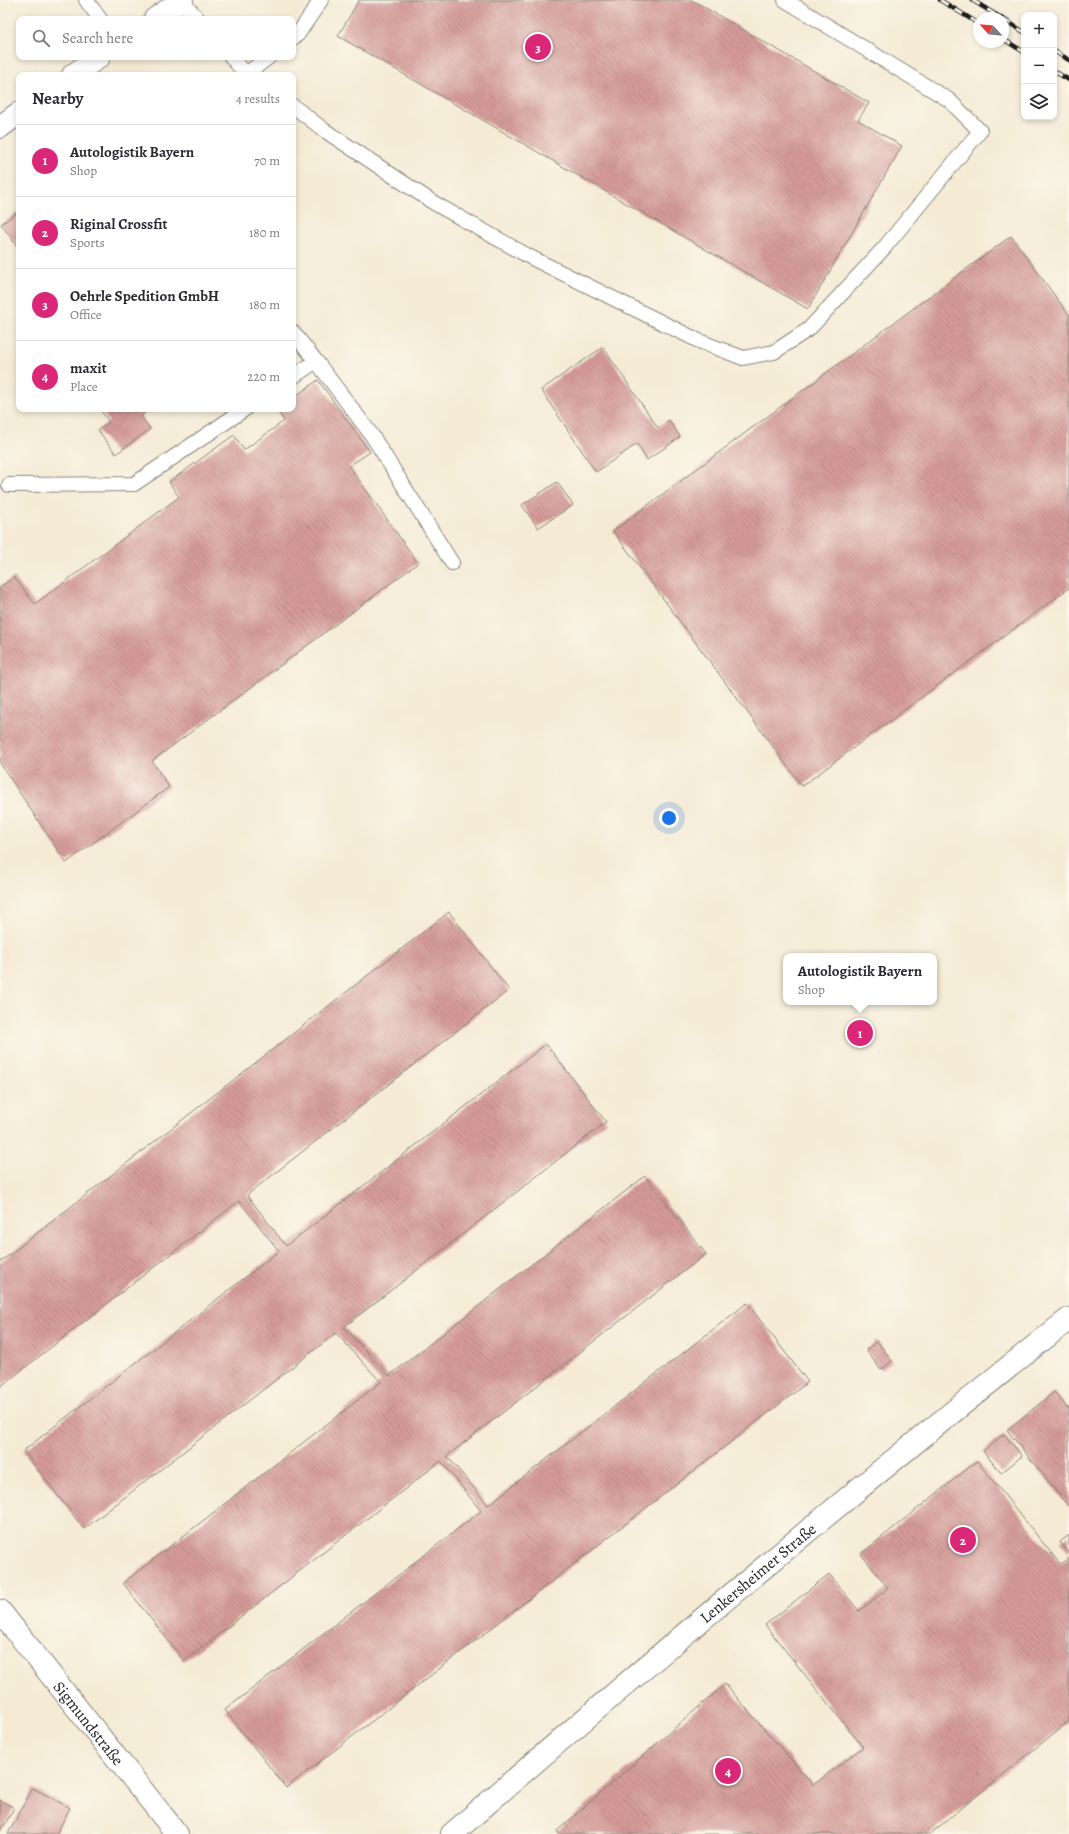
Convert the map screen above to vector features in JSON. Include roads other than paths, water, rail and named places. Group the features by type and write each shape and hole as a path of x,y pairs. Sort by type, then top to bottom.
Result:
{"street":[{"path":"159,16 182,0"},
{"path":"0,127 16,115"},
{"name":"Lenkersheimer Straße","path":"452,1834 705,1616 905,1451 1069,1319"},
{"name":"Sigmundstraße","path":"0,1611 177,1834"}],"lane":[{"path":"86,0 98,16"},
{"path":"182,0 195,16"},
{"path":"296,36 321,0"},
{"path":"296,108 324,130 434,203 530,257 699,341 743,358 774,352 809,329 884,248 980,131 949,100 785,0"},
{"path":"234,60 244,72"},
{"path":"250,72 265,60"},
{"path":"296,336 371,434 452,563"},
{"path":"296,375 316,362"},
{"path":"9,485 134,484 241,412"}],"railway":[{"path":"940,0 973,20"},
{"path":"972,0 991,12"},
{"path":"1009,23 1021,30"},
{"path":"1009,43 1021,50"},
{"path":"1057,53 1069,60"},
{"path":"1057,73 1069,80"}],"place":[{"name":"Oehrle Spedition GmbH","path":"538,47"},
{"name":"Autologistik Bayern","path":"860,1033"},
{"name":"Riginal Crossfit","path":"963,1540"},
{"name":"maxit","path":"728,1771"}]}
